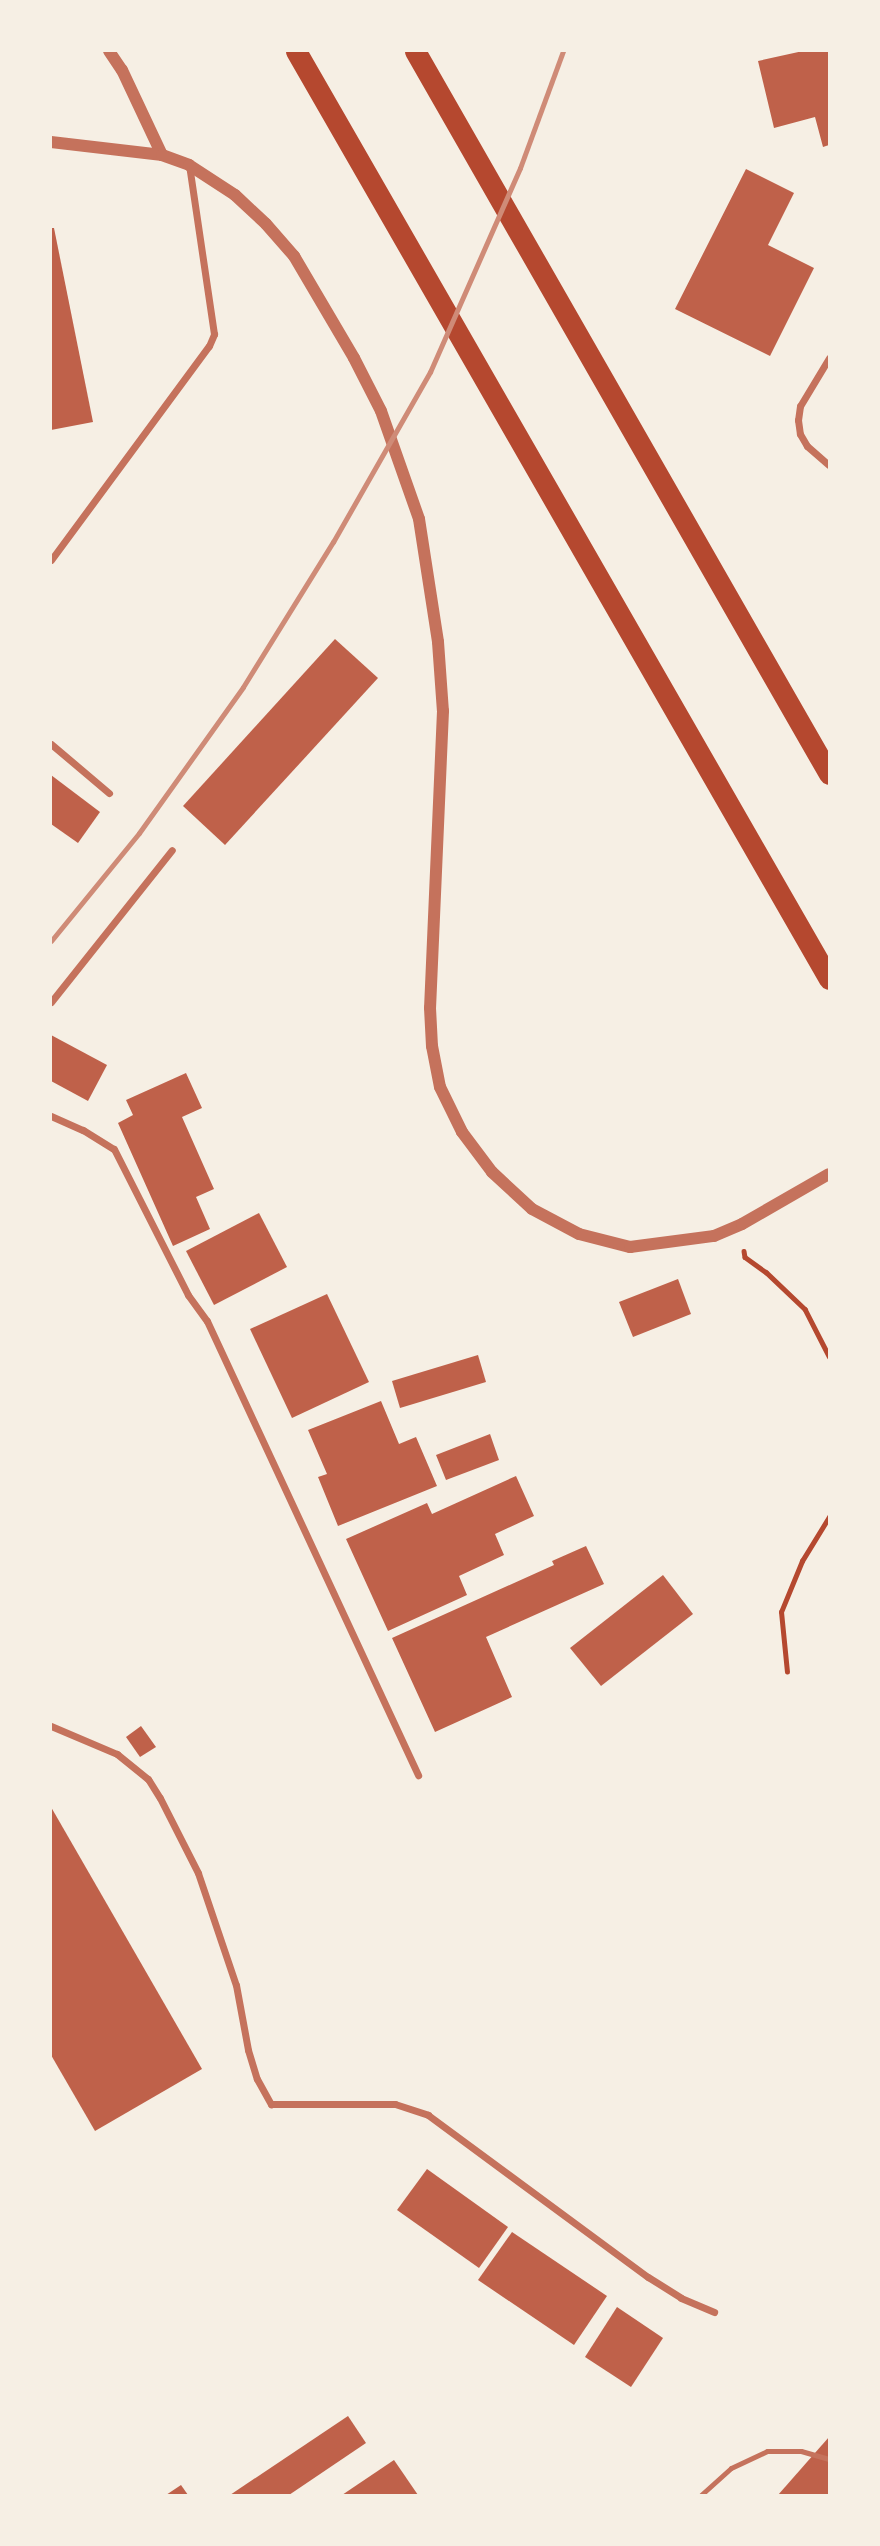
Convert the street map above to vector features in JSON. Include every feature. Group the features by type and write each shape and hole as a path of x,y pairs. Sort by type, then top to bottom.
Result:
{"highway":[{"path":"296,51 829,979"},
{"path":"415,51 829,774"}],"street":[{"path":"109,51 122,70 162,155"},
{"path":"51,142 162,155 189,165 235,195 267,223 294,256 354,358 381,411 403,467 419,519 438,642 443,711 432,1033 440,1087 462,1132 492,1172 532,1209 579,1234 630,1247 686,1242 715,1236 742,1224 829,1174"},
{"path":"51,560 209,346 215,334 189,165"},
{"path":"829,358 800,406 798,420 800,434 807,446 829,465"},
{"path":"51,744 109,793"},
{"path":"51,1002 172,850"},
{"path":"51,1116 83,1130 114,1149 188,1295 207,1321 418,1775"},
{"path":"51,1726 117,1754 148,1779 160,1798 198,1873 236,1985 248,2050 257,2079 271,2104 395,2104 428,2115 648,2277 681,2298 714,2312"}],"lane":[{"path":"701,2495 731,2468 767,2451 801,2451 829,2459"}],"path":[{"path":"742,1224 745,1257 766,1272 805,1309 829,1356"},
{"path":"787,1672 781,1612 802,1561 829,1517"}],"building":[{"path":"803,51 829,51 829,145 823,147 815,117 774,128 758,61"},
{"path":"746,169 794,193 768,245 814,268 770,356 675,309"},
{"path":"51,228 54,228 93,422 51,430"},
{"path":"335,639 378,678 225,845 183,806"},
{"path":"51,775 100,812 78,843 51,824"},
{"path":"51,1035 107,1065 88,1101 51,1081"},
{"path":"186,1073 202,1108 182,1117 214,1189 196,1197 210,1229 173,1246 118,1123 133,1115 126,1100"},
{"path":"259,1213 287,1267 214,1305 186,1251"},
{"path":"678,1279 691,1314 633,1337 619,1302"},
{"path":"327,1294 369,1382 292,1418 250,1329"},
{"path":"478,1355 486,1382 400,1408 392,1381"},
{"path":"381,1401 399,1444 416,1437 437,1486 338,1526 318,1477 327,1474 308,1430"},
{"path":"490,1434 499,1460 446,1480 436,1455"},
{"path":"516,1476 534,1516 495,1534 504,1555 459,1576 467,1595 388,1631 346,1539 427,1503 432,1514"},
{"path":"586,1546 604,1584 486,1637 512,1697 435,1732 392,1638 554,1565 552,1561"},
{"path":"663,1575 693,1614 601,1686 570,1648"},
{"path":"141,1726 156,1747 140,1757 126,1737"},
{"path":"51,1807 202,2069 95,2131 51,2055"},
{"path":"427,2169 508,2227 479,2268 397,2210"},
{"path":"512,2232 607,2296 574,2345 478,2280"},
{"path":"617,2307 663,2338 631,2387 585,2357"},
{"path":"348,2416 366,2443 289,2495 230,2495"},
{"path":"829,2437 829,2495 778,2495"},
{"path":"394,2460 418,2495 342,2495"},
{"path":"181,2485 188,2495 166,2495"}],"railway":[{"path":"51,941 139,833 243,687 333,542 430,372 520,168 563,51"}]}
